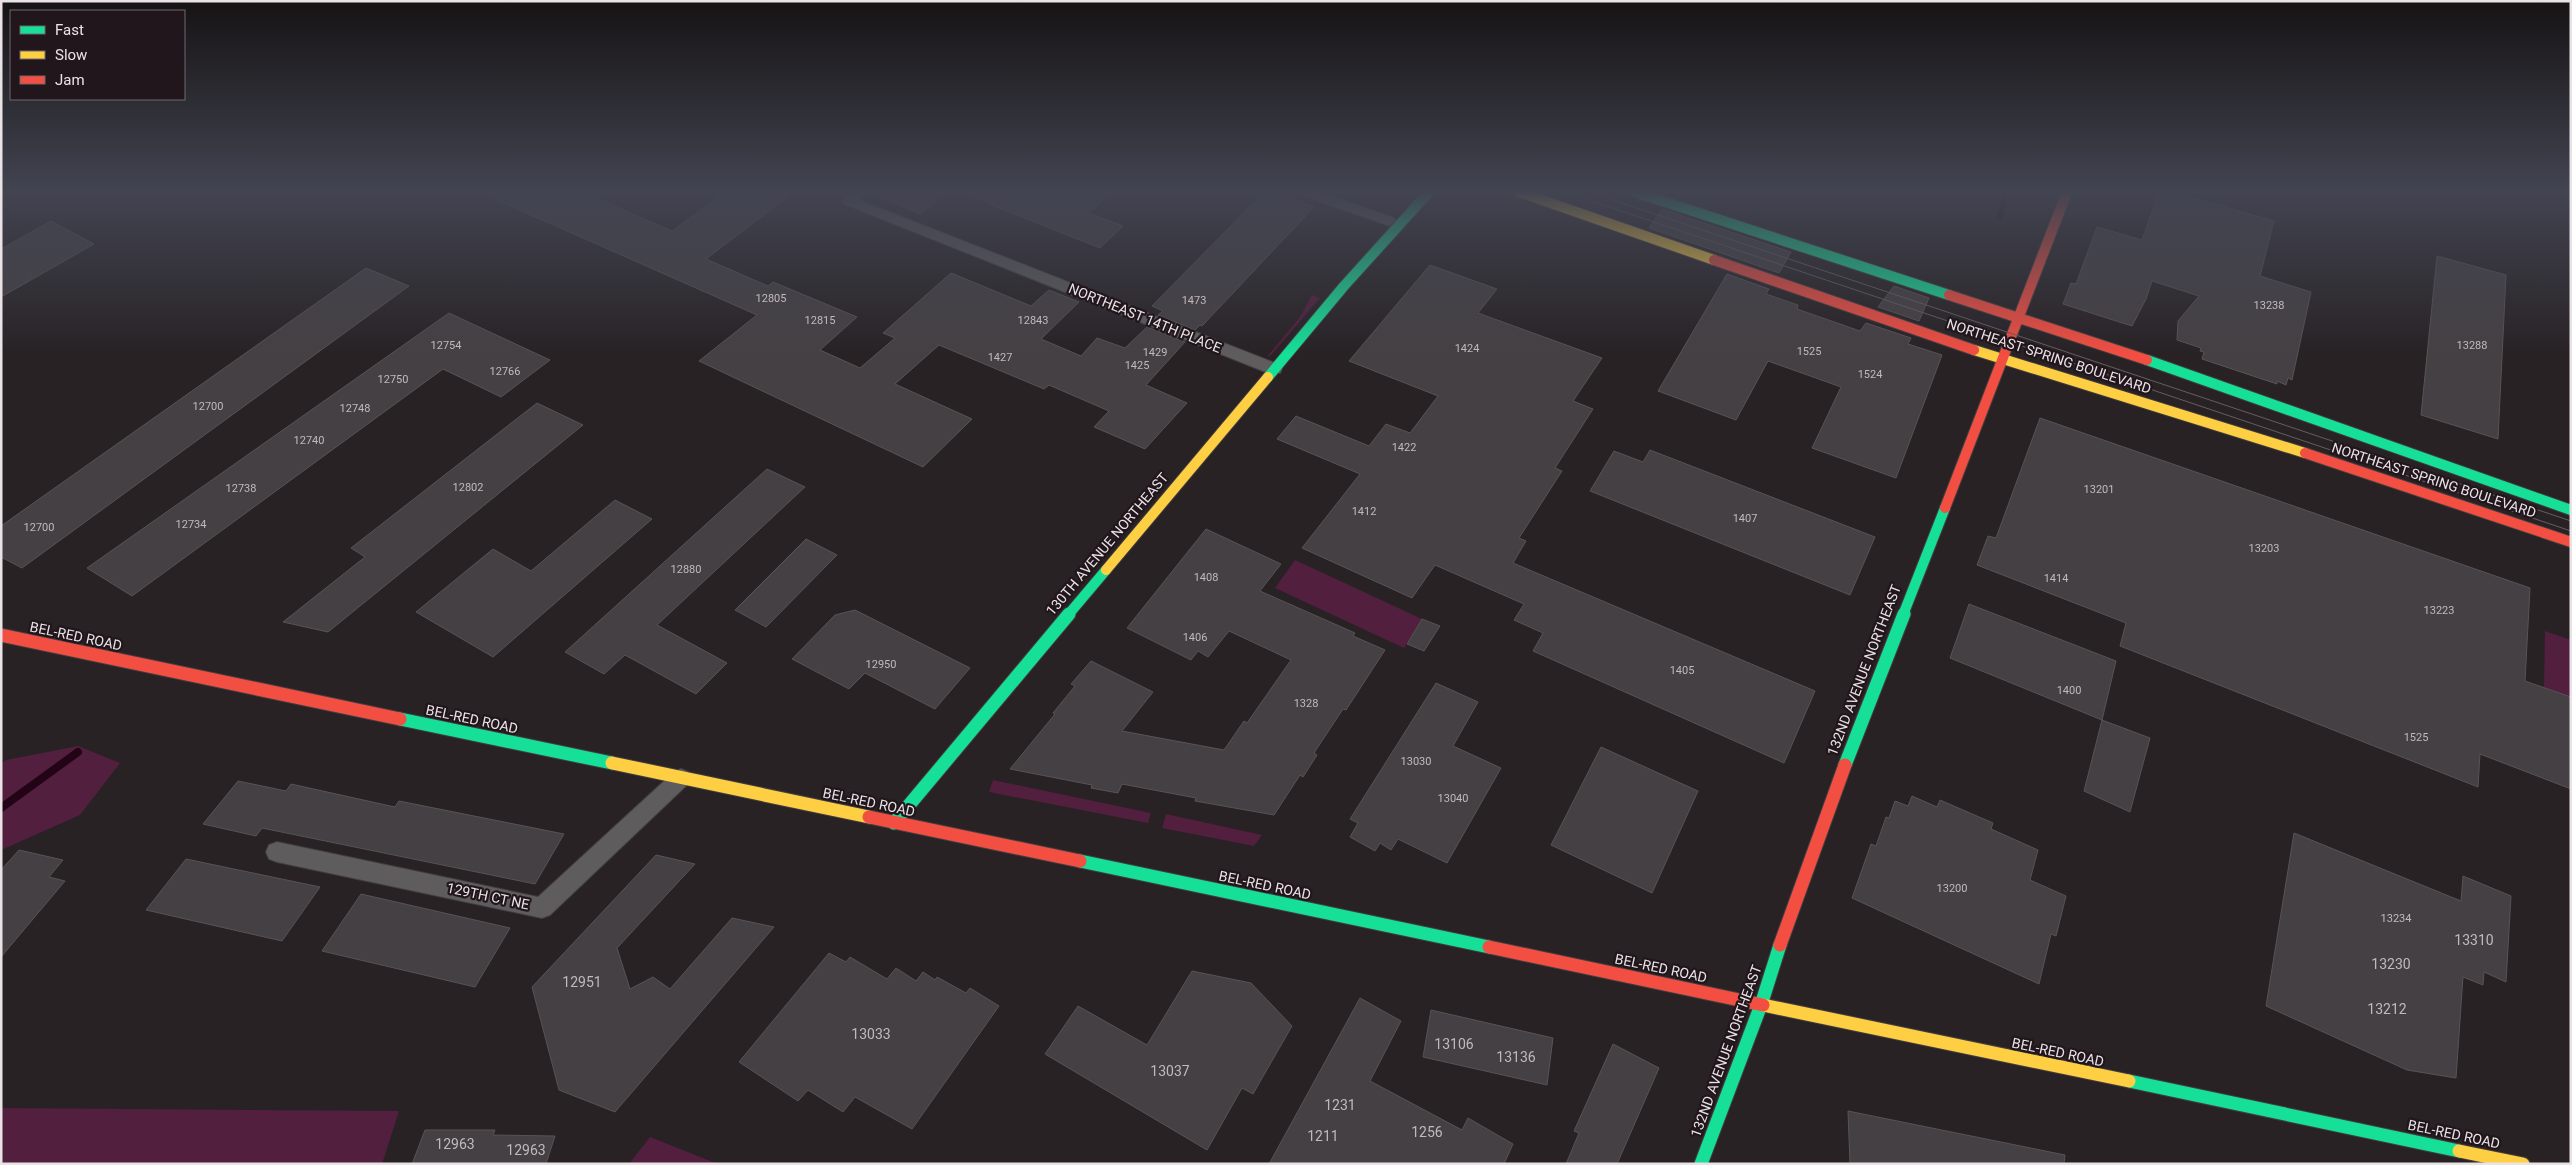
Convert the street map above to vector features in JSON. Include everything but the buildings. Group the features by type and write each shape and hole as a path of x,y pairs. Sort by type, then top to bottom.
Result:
{"street":[{"name":"NORTHEAST 14TH PLACE","path":"976,246 1274,370"},
{"name":"130TH AVENUE NORTHEAST","path":"1344,286 1371,246"},
{"name":"130TH AVENUE NORTHEAST","path":"894,823 1344,286 1380,246"},
{"name":"NORTHEAST SPRING BOULEVARD","path":"1676,246 2002,360 2085,387 2244,432 2571,542"},
{"name":"NORTHEAST SPRING BOULEVARD","path":"1802,246 2019,317 2266,401 2393,449 2571,510"},
{"name":"132ND AVENUE NORTHEAST","path":"1701,1164 1761,1005 1789,915 1850,750 1939,517 2046,246"},
{"name":"BEL-RED ROAD","path":"1,636 2523,1164"},
{"name":"129TH CT NE","path":"277,852 542,908 681,778"}],"shaded area":[{"path":"1312,295 1320,298 1271,355 1266,358 1300,317"},
{"path":"1295,560 1422,619 1404,648 1275,588"},
{"path":"2545,631 2571,640 2571,697 2544,687"},
{"path":"78,746 120,763 80,815 1,850 1,764 6,760"},
{"path":"993,780 1151,813 1148,823 989,792"},
{"path":"1166,814 1262,835 1254,846 1162,828"},
{"path":"1,1108 399,1111 382,1164 1,1164"},
{"path":"650,1137 718,1164 629,1164"}],"waterway":[{"path":"1,808 78,752"}],"tram line":[{"path":"1726,246 2571,531"},
{"path":"1751,246 2571,521"}],"traffic: fast":[{"path":"1268,377 1380,246"},
{"path":"1801,246 1949,295"},
{"path":"2147,360 2571,510"},
{"path":"1845,765 1945,508"},
{"path":"894,823 1106,570"},
{"path":"400,719 612,763"},
{"path":"1080,861 1489,947"},
{"path":"1701,1164 1761,1005 1780,945"},
{"path":"2129,1081 2459,1151"}],"traffic: slow":[{"path":"1675,246 1714,260"},
{"path":"1974,350 2305,453"},
{"path":"1106,570 1268,377"},
{"path":"612,763 869,817"},
{"path":"1763,1005 2129,1081"},
{"path":"2459,1151 2523,1164"}],"traffic: jam":[{"path":"1945,508 2046,246"},
{"path":"1714,260 1974,350"},
{"path":"1949,295 2147,360"},
{"path":"2305,453 2571,542"},
{"path":"1,635 400,719"},
{"path":"1780,945 1845,765"},
{"path":"869,817 1080,861"},
{"path":"1489,947 1763,1005"}]}
